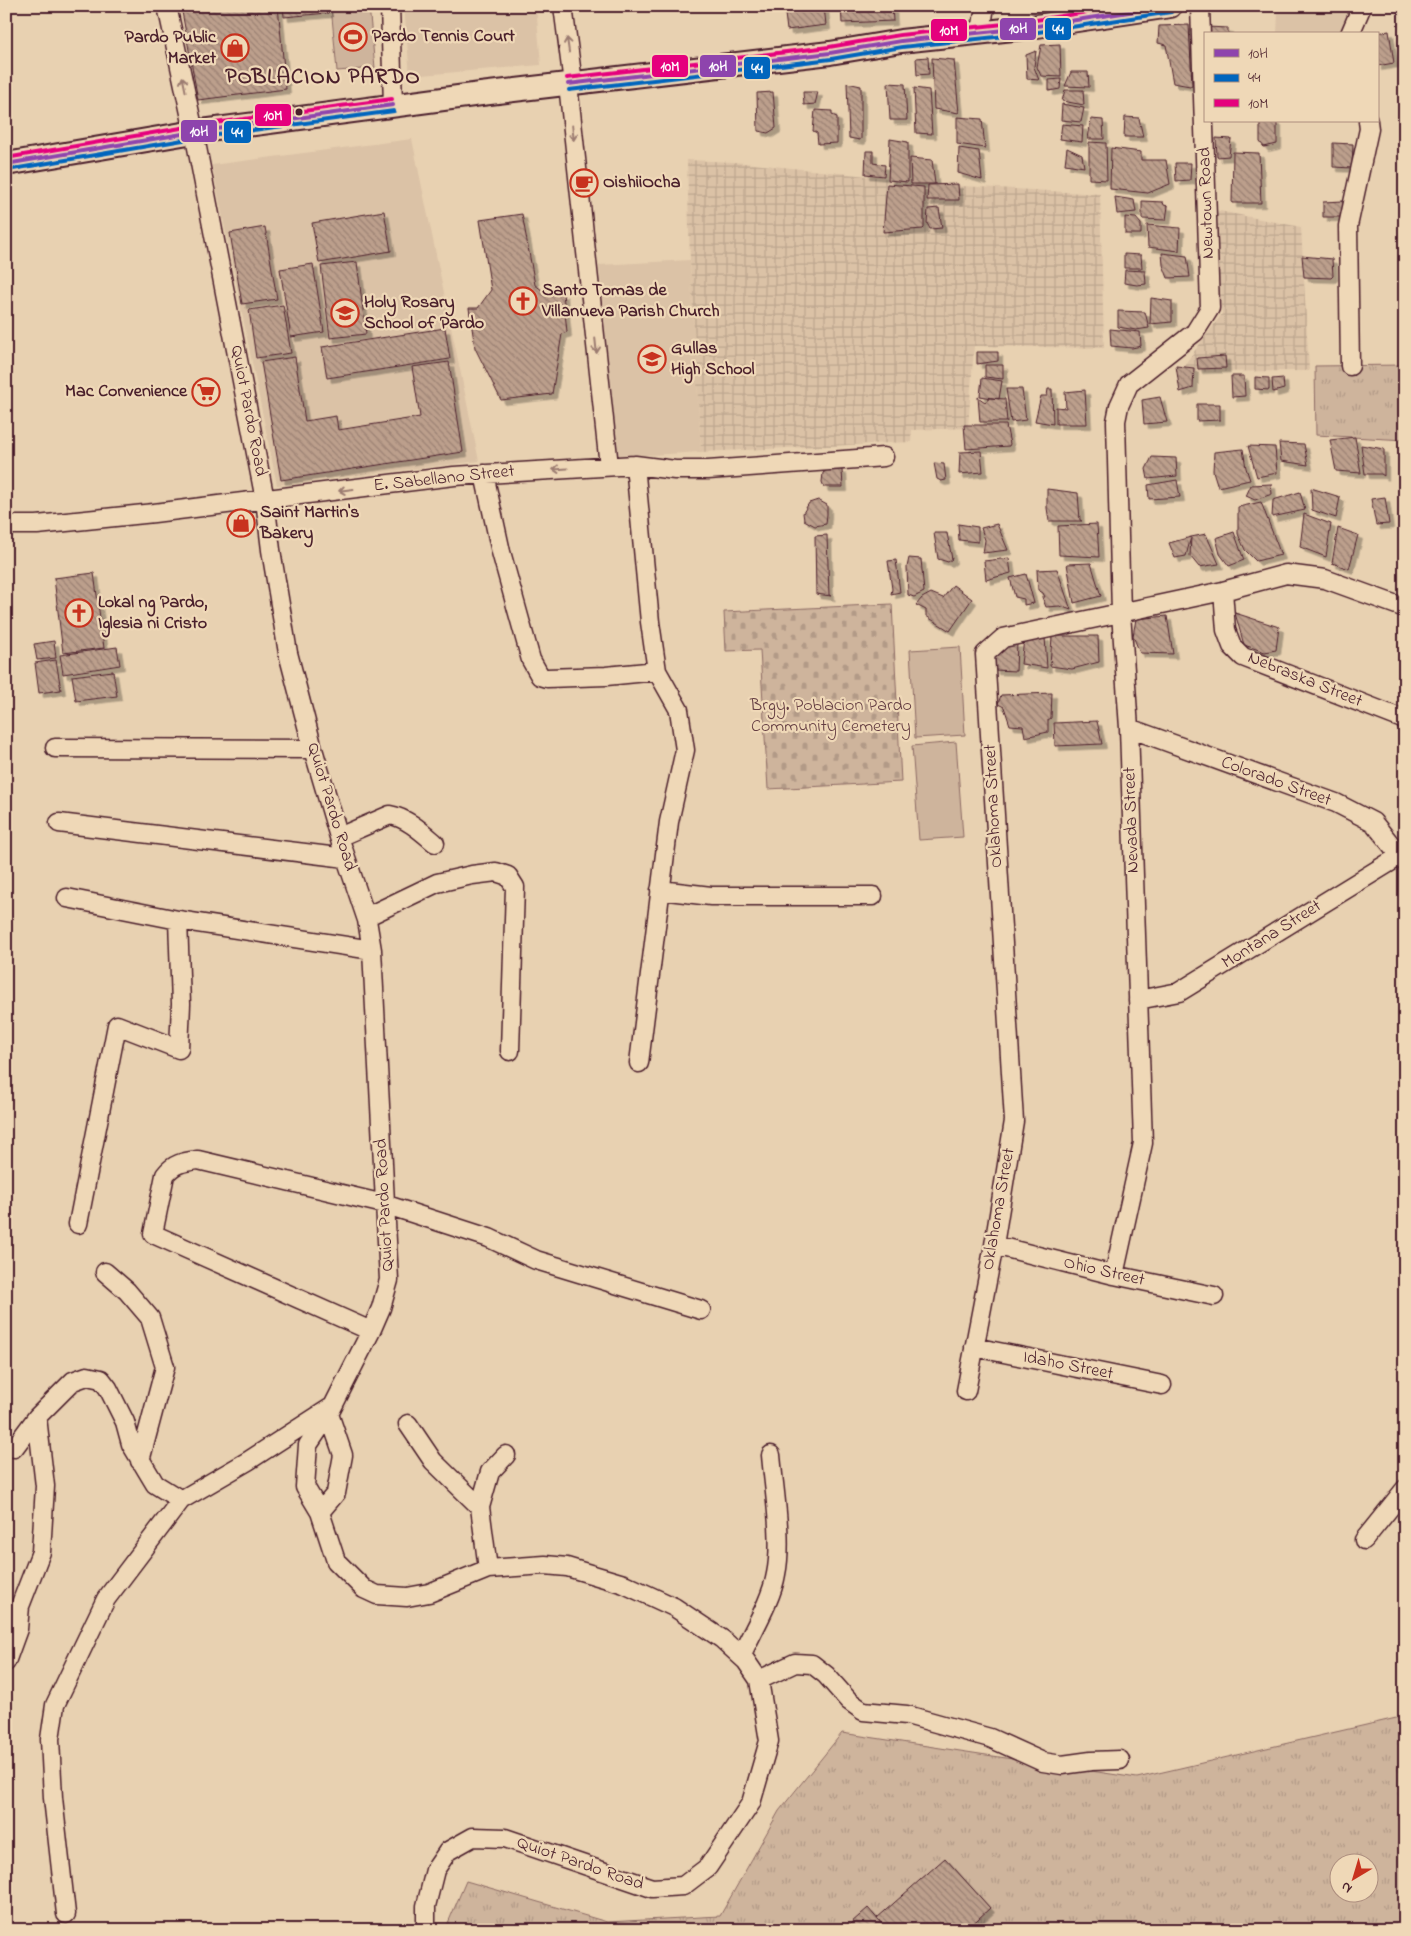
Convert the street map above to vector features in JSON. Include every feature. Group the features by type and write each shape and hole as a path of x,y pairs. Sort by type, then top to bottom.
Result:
{"main road":[{"path":"6,164 194,132 393,105 830,53 901,41 1024,28 1170,6"}],"street":[{"name":"Quiot Pardo Road","path":"167,6 194,132 265,500 271,550 288,652 313,749 339,838 366,917 372,950 389,1280 381,1308 371,1332 330,1410 308,1445 305,1487 320,1512 336,1561 364,1589 377,1594 407,1598 429,1593 488,1569 545,1565 567,1567 624,1584 674,1607 722,1639 746,1661 759,1680 769,1741 751,1803 708,1867 683,1886 652,1888 505,1838 473,1837 448,1851 435,1870 426,1906 426,1930"},
{"path":"390,6 393,105"},
{"path":"563,6 609,466"},
{"path":"981,32 985,6"},
{"name":"Newtown Road","path":"1145,371 1194,332 1210,308 1200,6"},
{"path":"1351,32 1362,6"},
{"path":"1350,366 1348,226 1369,129 1368,122"},
{"name":"Nevada Street","path":"1114,1275 1144,1143 1129,728 1121,613 1116,421 1119,406 1130,384 1145,371"},
{"name":"E. Sabellano Street","path":"6,524 46,524 265,500 454,476 636,465 675,470 708,470 884,457"},
{"path":"636,465 650,622 657,671 679,710 685,750 669,822 639,1063"},
{"path":"484,474 501,552 531,660 540,676 547,678 606,676 657,671"},
{"name":"Oklahoma Street","path":"966,1391 994,1246 1014,1121 985,654 1003,638 1223,591 1286,574 1325,579 1405,608"},
{"name":"Nebraska Street","path":"1223,591 1226,630 1232,646 1243,657 1405,720"},
{"name":"Colorado Street","path":"1129,728 1336,803 1373,822 1402,859"},
{"path":"54,748 313,749"},
{"path":"339,838 390,815 398,816 435,843"},
{"path":"59,823 346,858"},
{"name":"Montana Street","path":"1138,1000 1179,992 1402,859"},
{"path":"366,917 437,883 496,872 508,876 515,887 510,1051"},
{"path":"660,890 711,896 873,896"},
{"path":"67,898 178,920 372,950"},
{"path":"78,1224 117,1025 179,1048 182,1004 178,920"},
{"path":"371,1332 153,1234 164,1175 170,1168 180,1162 198,1160 384,1204 489,1238 536,1260 701,1310"},
{"name":"Ohio Street","path":"994,1246 1114,1275 1214,1296"},
{"path":"105,1272 127,1291 150,1318 165,1367 140,1461"},
{"name":"Idaho Street","path":"974,1347 1162,1385"},
{"path":"14,1448 37,1418 73,1380 87,1376 102,1379 125,1422 131,1444 154,1484 181,1500"},
{"path":"66,1914 53,1798 50,1738 55,1705 106,1599 181,1500 330,1410 342,1455 336,1493 320,1512"},
{"path":"6,1662 18,1630 20,1606 41,1552 45,1486 37,1418"},
{"path":"408,1424 433,1461 480,1507"},
{"path":"488,1569 480,1507 490,1472 506,1454"},
{"path":"741,1656 776,1577 778,1563 771,1455"},
{"path":"1364,1540 1405,1490"},
{"path":"759,1680 794,1663 812,1664 849,1701 863,1711 916,1718 990,1738 1043,1762 1062,1765 1120,1760"}],"shaded area":[{"path":"404,6 536,6 541,65 410,76"},
{"path":"1358,7 1348,32 1277,32 1278,13"},
{"name":"Holy Rosary School of Pardo","path":"412,139 479,461 277,485 212,165"},
{"path":"687,160 734,162 962,186 1100,194 1104,348 974,346 968,428 912,430 911,442 701,452 690,260"},
{"path":"1209,209 1301,227 1309,371 1179,372 1222,314"},
{"name":"Gullas High School","path":"690,260 701,452 617,457 599,265"}],"green space":[{"name":"Pardo Tennis Court","path":"331,6 369,6 375,68 337,71"},
{"path":"1405,365 1405,440 1316,435 1315,366"},
{"name":"Brgy. Poblacion Pardo Community Cemetery","path":"892,604 901,782 768,789 760,650 726,651 724,612"},
{"path":"960,647 965,735 915,738 910,650"},
{"path":"956,742 963,837 919,840 912,746"},
{"path":"1405,1716 1405,1930 445,1930 466,1881 607,1922 720,1916 779,1811 842,1733 1137,1778"}],"building":[{"name":"Pardo Public Market","path":"181,6 278,6 286,89 198,100"},
{"path":"283,6 327,6 328,13 284,17"},
{"path":"784,6 824,6 826,25 787,30"},
{"path":"841,6 892,6 893,21 842,23"},
{"path":"1189,25 1192,85 1190,86 1173,83 1166,45 1158,43 1159,26"},
{"path":"1207,27 1228,28 1228,32 1207,32"},
{"path":"1389,31 1394,63 1378,66 1378,33"},
{"path":"1060,44 1061,77 1041,76 1037,67 1041,45"},
{"path":"1036,51 1034,67 1039,80 1027,79 1026,55"},
{"path":"928,57 929,74 917,75 916,58"},
{"path":"932,58 954,60 959,113 934,109"},
{"path":"1071,72 1088,72 1089,87 1065,86"},
{"path":"1061,79 1060,89 1049,91 1049,80"},
{"path":"847,83 861,86 860,140 849,138"},
{"path":"888,83 905,84 907,120 890,120"},
{"path":"914,88 929,90 932,134 916,133"},
{"path":"1065,90 1083,90 1084,105 1062,101"},
{"path":"773,92 776,128 768,133 758,131 757,93"},
{"path":"803,92 818,92 815,104 804,105"},
{"path":"1062,104 1084,108 1081,122 1061,120"},
{"path":"815,110 832,111 832,115 837,117 837,143 818,144 817,133 813,131"},
{"path":"957,117 982,119 985,148 957,144"},
{"path":"1125,117 1139,118 1143,137 1124,137"},
{"path":"1091,119 1103,120 1104,139 1088,139"},
{"path":"1260,122 1277,122 1277,144 1264,147 1260,142"},
{"path":"1062,124 1083,126 1082,142 1060,139"},
{"path":"1216,138 1231,139 1229,156 1217,157"},
{"path":"890,139 908,142 908,182 888,180"},
{"path":"1089,142 1106,143 1107,180 1089,179"},
{"path":"1333,143 1353,144 1352,168 1333,167"},
{"path":"959,148 979,151 982,180 958,173"},
{"path":"1067,148 1082,155 1084,167 1065,164"},
{"path":"1111,148 1141,152 1141,160 1166,160 1170,184 1148,193 1110,189"},
{"path":"866,151 873,151 873,163 885,165 884,176 865,174"},
{"path":"1233,152 1259,153 1261,203 1232,203"},
{"path":"910,158 932,160 935,184 911,184"},
{"path":"1175,163 1191,163 1190,180 1176,181"},
{"path":"887,184 924,187 923,229 883,232"},
{"path":"958,184 959,200 927,200 928,185"},
{"path":"1115,197 1134,200 1136,212 1117,214"},
{"path":"1142,201 1163,202 1164,205 1168,206 1166,220 1142,219"},
{"path":"1343,201 1345,217 1323,217 1323,202"},
{"path":"939,208 942,228 930,229 927,223 928,209"},
{"path":"384,211 391,251 319,263 312,223"},
{"name":"Santo Tomas de Villanueva Parish Church","path":"522,214 535,285 549,295 563,293 567,332 562,334 552,394 501,400 475,348 469,308 478,308 491,290 480,220"},
{"path":"1125,217 1136,218 1141,224 1141,234 1125,234"},
{"path":"1147,225 1180,228 1179,251 1148,247"},
{"path":"265,227 277,299 242,304 230,233"},
{"path":"1162,253 1187,256 1190,277 1168,278 1163,265"},
{"path":"1124,254 1141,255 1142,268 1124,268"},
{"path":"1302,256 1332,259 1333,276 1331,278 1304,277"},
{"path":"357,262 366,334 330,338 321,266"},
{"path":"313,264 324,332 291,337 280,269"},
{"path":"1125,270 1145,271 1146,284 1124,283"},
{"path":"1151,298 1172,301 1172,322 1150,324"},
{"path":"283,305 291,353 256,358 249,310"},
{"path":"1118,311 1145,312 1149,328 1136,330 1118,327"},
{"path":"445,328 450,359 327,378 322,347"},
{"path":"1110,329 1140,332 1141,346 1132,348 1111,346"},
{"path":"977,352 998,352 998,361 977,364"},
{"path":"1225,356 1226,368 1198,369 1197,358"},
{"path":"295,357 305,421 336,416 338,430 420,417 412,367 449,362 463,452 281,480 261,362"},
{"path":"985,365 1003,365 1003,379 985,377"},
{"path":"1176,366 1194,368 1193,388 1180,392"},
{"path":"1231,376 1244,376 1245,396 1232,397"},
{"path":"1255,377 1269,378 1269,390 1255,389"},
{"path":"982,378 1002,381 999,399 980,396"},
{"path":"1283,378 1284,389 1273,392 1272,379"},
{"path":"1006,389 1022,389 1026,420 1011,422"},
{"path":"1048,389 1052,389 1053,424 1035,421 1041,396 1047,396"},
{"path":"1085,390 1087,424 1056,424 1056,407 1066,408 1065,392"},
{"path":"978,397 985,402 990,398 1005,399 1007,422 980,422"},
{"path":"1160,397 1167,422 1144,424 1142,400"},
{"path":"1197,404 1220,404 1220,420 1197,421"},
{"path":"964,425 1006,425 1010,444 1009,446 966,449"},
{"path":"1355,437 1361,473 1336,471 1330,440"},
{"path":"1279,443 1304,444 1308,465 1281,461"},
{"path":"1361,445 1384,449 1384,476 1381,474 1365,474"},
{"path":"1248,446 1275,447 1277,473 1257,477"},
{"path":"1243,449 1250,480 1218,487 1213,471 1214,452"},
{"path":"981,451 983,472 959,474 960,452"},
{"path":"1152,457 1176,458 1177,476 1148,479 1146,469"},
{"path":"934,463 944,464 946,480 941,481 937,479"},
{"path":"830,468 842,470 843,487 824,487 822,482 823,473"},
{"path":"1177,480 1180,497 1149,499 1148,485"},
{"path":"1271,484 1272,494 1255,500 1246,496 1251,485"},
{"path":"1311,488 1340,497 1336,518 1312,510"},
{"path":"1047,489 1078,493 1080,520 1082,521 1049,521"},
{"path":"1300,492 1305,510 1272,517 1273,500"},
{"path":"1385,497 1389,524 1376,525 1371,499"},
{"path":"818,500 827,505 826,524 815,526 804,520 803,513 809,503"},
{"path":"1261,502 1281,555 1256,561 1245,550 1238,534 1238,507"},
{"path":"1304,514 1331,524 1326,557 1300,547"},
{"path":"958,524 978,527 978,542 959,540"},
{"path":"997,524 1008,550 983,553 985,540 981,528"},
{"path":"1097,524 1099,557 1059,555 1058,526"},
{"path":"1338,528 1358,535 1349,569 1332,563"},
{"path":"1234,532 1244,560 1229,566 1220,554 1216,538"},
{"path":"934,533 947,533 952,559 948,562 938,559"},
{"path":"1206,534 1219,564 1199,567 1190,556 1191,537"},
{"path":"827,535 829,595 831,596 816,594 815,536"},
{"path":"1191,537 1186,556 1175,558 1169,543"},
{"path":"909,558 921,559 924,592 914,597 908,595 907,567"},
{"path":"1009,558 1011,573 986,580 984,561"},
{"path":"896,560 900,592 891,594 888,561"},
{"path":"1091,563 1101,596 1074,603 1067,564"},
{"path":"1057,569 1071,610 1060,606 1046,607 1042,597 1045,597 1038,590 1037,570"},
{"name":"Lokal ng Pardo, Iglesia ni Cristo","path":"94,573 104,648 63,653 54,578"},
{"path":"1026,574 1034,603 1024,605 1024,599 1015,597 1010,578"},
{"path":"953,585 972,599 950,631 926,616 926,610 916,605 922,598 931,593 943,598"},
{"path":"1235,613 1279,627 1276,650 1265,652 1244,645"},
{"path":"1167,616 1173,654 1140,653 1133,636 1136,619"},
{"path":"1052,636 1098,636 1099,662 1072,669 1050,666"},
{"path":"1045,637 1047,668 1021,664 1024,639"},
{"path":"54,641 56,658 37,660 34,644"},
{"path":"1017,643 1016,671 994,670 993,656 1000,645"},
{"path":"117,647 120,665 63,674 60,655"},
{"path":"56,660 61,690 39,693 35,663"},
{"path":"113,671 117,696 76,701 72,676"},
{"path":"1052,693 1051,718 1048,720 1048,732 1025,737 1023,726 1010,725 1004,707 998,704 1001,695"},
{"path":"1097,721 1102,744 1055,746 1054,723"},
{"path":"945,1858 990,1908 966,1930 887,1930 877,1918"},
{"path":"868,1908 887,1930 843,1930"}],"transit line":[{"name":"10M","path":"567,78 829,47 900,35 1023,22 1126,6"},
{"name":"10H","path":"568,84 830,53 901,41 1024,28 1168,6"},
{"name":"44","path":"569,90 831,59 902,47 1025,34 1171,12"},
{"name":"10M","path":"6,158 193,126 392,99"},
{"name":"10H","path":"6,164 194,132 393,105"},
{"name":"44","path":"7,170 195,138 394,111"}],"place":[{"name":"Pardo Tennis Court","path":"353,37"},
{"name":"Pardo Public Market","path":"235,48"},
{"name":"OishiiOcha","path":"584,183"},
{"name":"Santo Tomas de Villanueva Parish Church","path":"523,301"},
{"name":"Holy Rosary School of Pardo","path":"345,313"},
{"name":"Gullas High School","path":"652,359"},
{"name":"Mac Convenience","path":"206,392"},
{"name":"Saint Martin's Bakery","path":"241,523"},
{"name":"Lokal ng Pardo, Iglesia ni Cristo","path":"79,613"}],"district":[{"name":"POBLACION PARDO","path":"323,78"}]}
